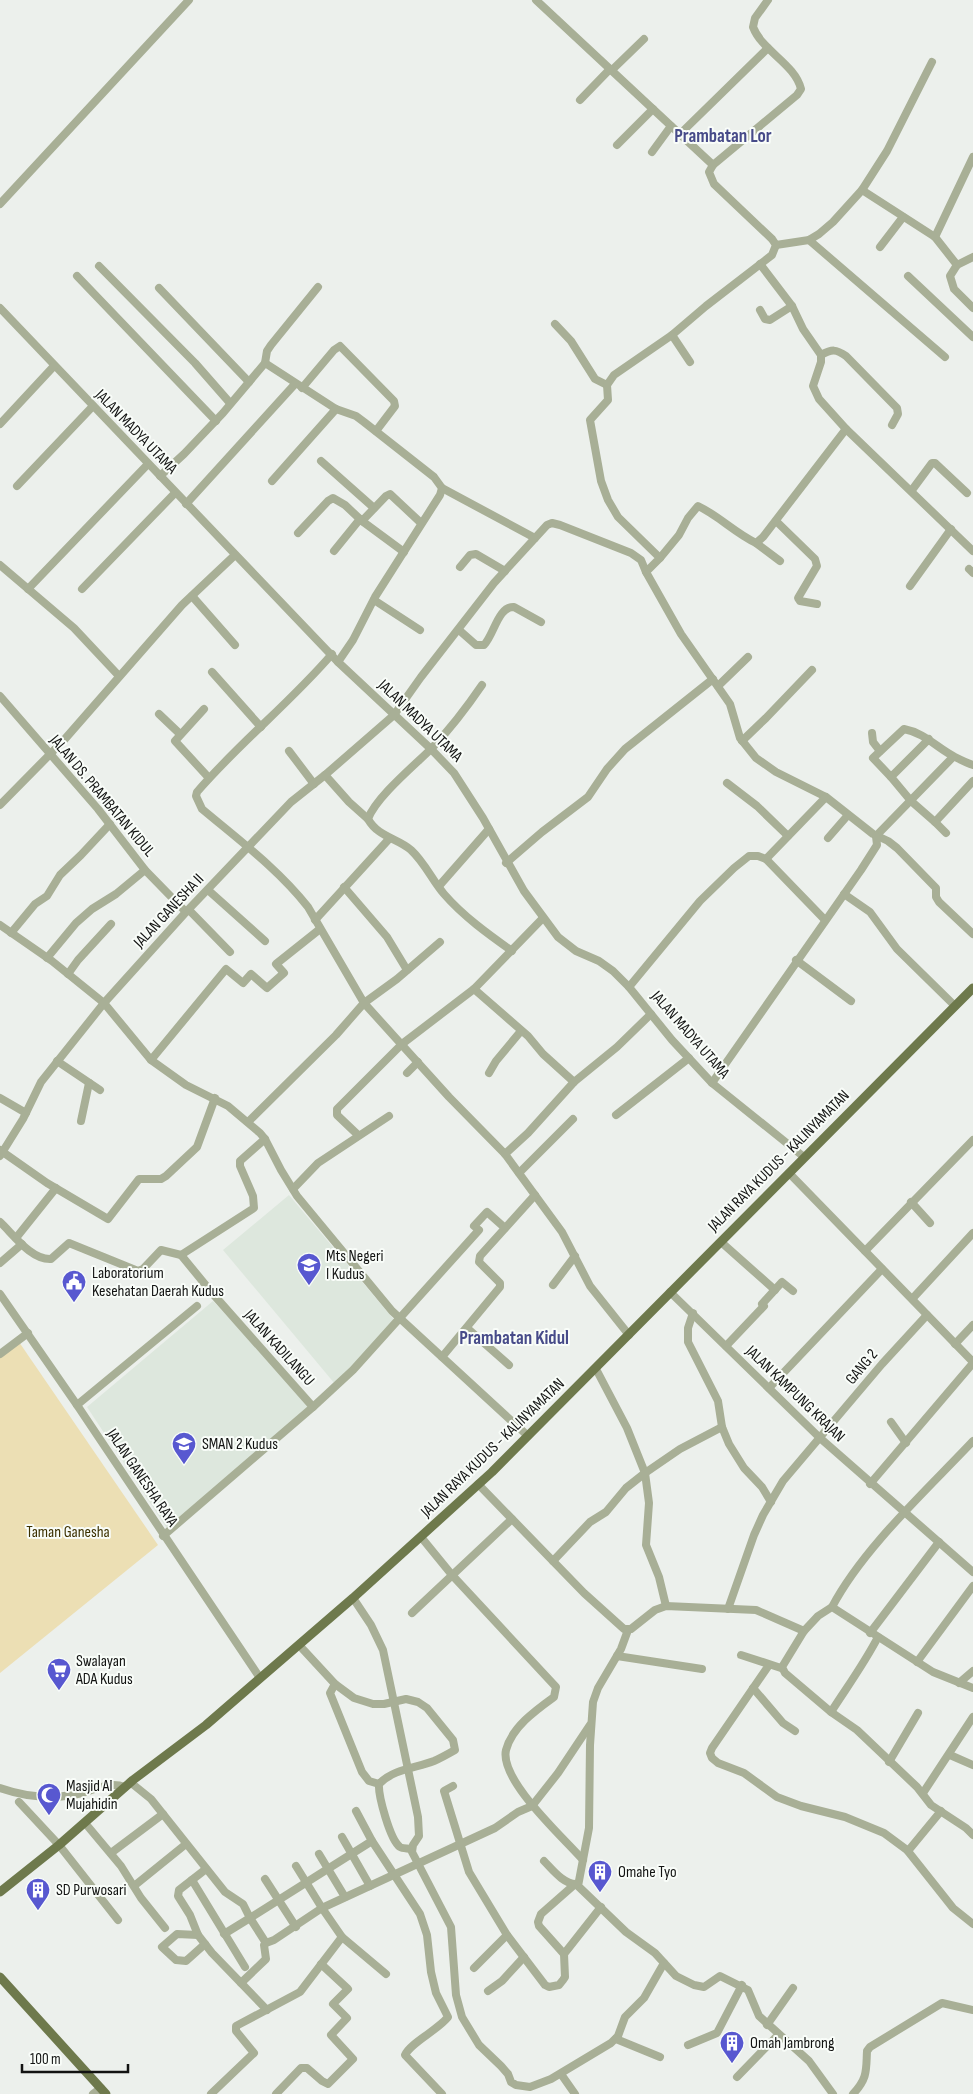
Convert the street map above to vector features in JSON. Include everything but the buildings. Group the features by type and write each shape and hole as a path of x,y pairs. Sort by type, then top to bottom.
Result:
{"main road":[{"name":"JALAN RAYA KUDUS - KALINYAMATAN","path":"0,1892 59,1845 128,1785 199,1731 354,1598 421,1537 596,1369 670,1292 973,988"},
{"path":"0,1977 100,2092"}],"street":[{"path":"0,204 189,0"},
{"path":"536,0 713,165"},
{"path":"768,0 755,18 753,27 768,48 787,66 800,85 801,91 713,165 709,172 710,178 776,245"},
{"path":"580,100 644,39"},
{"path":"680,134 768,48"},
{"path":"776,245 809,240 826,229 862,190 887,151 932,62"},
{"path":"617,145 653,109"},
{"path":"652,152 671,126"},
{"path":"935,237 973,157"},
{"path":"862,190 935,237 957,265"},
{"path":"880,247 903,217"},
{"path":"809,240 945,357"},
{"path":"657,561 618,517 608,500 601,481 590,423 591,418 608,400 607,385 614,375 672,335 772,255 776,245"},
{"path":"973,257 957,265 950,276 954,289 973,308"},
{"path":"760,264 792,306 803,329 821,355 821,362 814,383 819,399 846,429 912,490 973,551"},
{"path":"99,266 195,363 230,403"},
{"path":"77,276 216,421"},
{"path":"908,276 973,337"},
{"path":"160,476 216,421 265,363 270,345 318,287"},
{"path":"158,288 249,382"},
{"path":"760,310 765,319 770,320 792,306"},
{"name":"JALAN MADYA UTAMA","path":"0,308 338,662 431,749 463,785 489,829 506,863 543,918 568,946 606,966 629,986 712,1083 804,1158"},
{"path":"555,324 571,341 594,379 607,385"},
{"path":"672,335 690,362"},
{"path":"186,504 298,386 340,346 394,401 395,406 376,432"},
{"path":"821,355 830,350 838,350 846,356 897,408 898,414 892,425"},
{"path":"265,363 336,409 356,416 434,477 442,488 534,538"},
{"path":"0,424 54,366"},
{"path":"18,486 93,406"},
{"path":"272,481 336,409"},
{"path":"756,543 776,521 846,429"},
{"path":"321,461 374,508"},
{"path":"912,490 929,465 935,463 967,493"},
{"path":"32,585 148,464"},
{"path":"338,662 353,640 374,600 421,523 440,495 442,488"},
{"path":"82,590 175,493"},
{"path":"334,551 361,520 390,494 421,523"},
{"path":"298,533 333,498 345,504 361,520 404,552"},
{"path":"648,571 678,535 698,506 756,543 780,561"},
{"path":"776,521 815,559 817,566 798,598 800,601 817,604"},
{"name":"JALAN GANESHA II","path":"1,1152 26,1113 41,1082 104,1003 187,911 290,802 325,775 394,714 421,676 504,571 534,538 550,524 560,525 631,553 641,560 681,634 713,678 733,710 738,733 742,740"},
{"path":"910,586 951,529"},
{"path":"460,567 470,555 476,554 504,571"},
{"path":"2,799 50,755 133,659 192,596 235,555"},
{"path":"0,565 32,585 120,675"},
{"path":"192,596 235,645"},
{"path":"374,600 420,630"},
{"path":"459,630 476,645 480,646 487,642 503,611 510,606 541,622"},
{"path":"332,654 306,685 220,765 196,796 202,809 249,847 298,894 364,1003 505,1154 562,1232 576,1256 582,1272 597,1296 629,1335"},
{"path":"718,686 748,657"},
{"path":"812,670 742,740 756,758 766,765 826,797 876,836 898,848 932,882 937,889 937,899 973,934"},
{"path":"212,672 261,727"},
{"path":"506,863 542,832 588,797 607,769 624,749 713,678"},
{"path":"368,819 373,810 396,784 450,729 482,684"},
{"name":"JALAN DS. PRAMBATAN KIDUL","path":"0,696 110,824 145,870 230,952"},
{"path":"204,709 175,740 209,778"},
{"path":"159,714 180,734"},
{"path":"946,833 912,801 873,758 904,729 922,734 953,757 973,765"},
{"path":"872,733 873,742 880,751"},
{"path":"891,777 929,739"},
{"path":"289,751 314,784"},
{"path":"876,836 953,757"},
{"path":"325,775 372,825 389,839 409,849 422,861 444,893 480,928 512,951"},
{"path":"935,822 973,781"},
{"path":"727,782 757,806 788,836"},
{"path":"766,859 826,797"},
{"path":"828,838 848,815"},
{"path":"11,933 35,904 47,896 60,874 110,824"},
{"path":"439,886 489,829"},
{"path":"712,1083 877,845 876,836"},
{"path":"315,920 389,839"},
{"path":"629,986 700,901 749,856 758,856 766,859 825,920"},
{"path":"47,958 76,923 145,870"},
{"path":"344,888 387,936 407,970"},
{"path":"208,890 265,941"},
{"path":"844,894 870,912 897,949 955,1006"},
{"path":"358,1135 337,1114 337,1109 402,1044 474,989 543,918"},
{"path":"68,974 78,960 111,924"},
{"path":"0,925 47,958 104,1003 151,1060 186,1085 215,1098 236,1111 248,1122 265,1139 292,1189 344,1255 400,1319 528,1436"},
{"path":"151,1060 226,969 243,983 251,974 267,988 284,972 276,964 320,929"},
{"path":"248,1122 336,1034 364,1003 440,942"},
{"path":"796,960 851,1001"},
{"path":"474,989 521,1030 543,1054 574,1082"},
{"path":"505,1154 528,1133 574,1082 617,1047 651,1014"},
{"path":"490,1073 496,1061 521,1030"},
{"path":"616,1115 689,1058"},
{"path":"57,1061 100,1090"},
{"path":"407,1073 418,1062"},
{"path":"81,1122 89,1083"},
{"path":"0,1098 26,1113"},
{"path":"1,1152 104,1218 110,1218 139,1179 160,1179 194,1152 215,1098"},
{"path":"292,1189 318,1163 388,1116"},
{"path":"519,1173 573,1119"},
{"path":"0,1222 22,1244 48,1259 69,1243 138,1271 143,1269 161,1250 181,1255 254,1208 253,1196 240,1166 240,1161 265,1139"},
{"path":"865,1251 973,1140"},
{"path":"789,1173 882,1269 913,1298 973,1362 870,1484"},
{"path":"16,1238 56,1188"},
{"path":"442,1357 500,1287 500,1283 482,1266 479,1260 480,1256 535,1195"},
{"path":"911,1202 930,1222"},
{"path":"164,1536 313,1407 358,1363 479,1230 474,1226 487,1212 505,1228"},
{"path":"913,1298 973,1233"},
{"path":"720,1242 775,1290"},
{"path":"0,1262 22,1244"},
{"name":"JALAN KADILANGU","path":"181,1255 313,1407"},
{"path":"553,1284 576,1256"},
{"path":"769,1388 882,1269"},
{"path":"726,1346 764,1306 762,1304 784,1282 793,1291"},
{"name":"JALAN KAMPUNG KRAJAN","path":"670,1292 820,1438 870,1484 906,1512 973,1572"},
{"name":"JALAN GANESHA RAYA","path":"0,1294 260,1678"},
{"path":"77,1406 197,1306"},
{"path":"693,1313 688,1328 688,1342 718,1401 722,1426 729,1444 744,1468 762,1487 771,1502"},
{"name":"GANG 2","path":"728,1609 762,1515 783,1481 882,1364 927,1315"},
{"path":"955,1344 973,1325"},
{"path":"467,1328 509,1365"},
{"path":"0,1354 28,1333"},
{"path":"596,1369 627,1428 645,1473 649,1503 646,1545 661,1582 666,1606"},
{"path":"891,1422 906,1442"},
{"path":"553,1561 590,1522 606,1512 626,1488 680,1450 722,1426"},
{"path":"782,1668 804,1631 818,1616 832,1607 841,1590 861,1563 973,1440"},
{"path":"478,1484 553,1561 619,1625 628,1630"},
{"path":"412,1613 512,1520"},
{"path":"421,1537 452,1575 556,1687 554,1697 537,1709 516,1730 506,1751 510,1773 532,1806 583,1860"},
{"path":"870,1633 939,1542"},
{"path":"916,1662 973,1586"},
{"path":"354,1598 371,1625 383,1650 420,1830 412,1849"},
{"path":"454,1786 444,1791 469,1872 507,1934 544,1985 553,1987 558,1985 565,1977 564,1954 539,1926 538,1922 541,1914 576,1884 583,1860 589,1820 591,1724 594,1698 617,1656 628,1630 655,1610 666,1606 756,1610 804,1631"},
{"path":"832,1607 943,1678 973,1688"},
{"path":"831,1712 853,1676 863,1665 878,1637"},
{"path":"299,1645 335,1684 354,1698 378,1705 406,1698 418,1702 426,1708 453,1740 456,1747 455,1750 434,1761 407,1768 389,1776 379,1784 378,1790 386,1819 396,1842 403,1848 412,1849"},
{"path":"741,1655 782,1668 785,1673 831,1712 856,1730 923,1793 931,1805 966,1828 973,1835"},
{"path":"617,1656 702,1669"},
{"path":"769,1665 712,1748 710,1754 712,1758 744,1773 777,1797 801,1806 845,1816 884,1833 908,1851 953,1908 973,1924"},
{"path":"959,1683 973,1671"},
{"path":"335,1684 330,1693 356,1759 369,1781 379,1784"},
{"path":"753,1688 783,1723 796,1731"},
{"path":"889,1762 918,1713"},
{"path":"923,1793 973,1717"},
{"path":"241,1983 266,1959 264,1945 266,1943 322,1908 485,1833 532,1806 558,1773 591,1724"},
{"path":"950,1754 973,1766"},
{"path":"0,1788 38,1796 74,1795 107,1785 128,1785 151,1799 225,1892 243,1904 266,1943"},
{"path":"19,1802 59,1845 118,1920"},
{"path":"356,1811 372,1841 420,1914 427,1935 431,1972 436,1994 448,2015 447,2019 412,2046 405,2055 442,2094"},
{"path":"908,1851 941,1811"},
{"path":"111,1853 163,1814"},
{"path":"85,1823 111,1853 165,1928"},
{"path":"342,1837 370,1886"},
{"path":"224,1934 266,1910 278,1900 308,1883 372,1841"},
{"path":"134,1886 186,1844"},
{"path":"412,1849 451,1928 456,1995 462,2017 473,2038 505,2070 511,2082 530,2087 562,2074 616,2039 625,2017 644,1998 664,1963"},
{"path":"319,1854 345,1897"},
{"path":"544,1861 558,1875 576,1884 633,1938 655,1953 676,1976 700,1987 704,1987 720,1976 742,1985 751,1993 756,2012 778,2036 809,2061 833,2094"},
{"path":"296,1866 342,1937 386,1974"},
{"path":"206,1869 177,1893 190,1915 198,1935 266,2010"},
{"path":"265,1879 296,1926"},
{"path":"192,1880 244,1968"},
{"path":"564,1954 601,1907"},
{"path":"198,1935 177,1934 162,1947 176,1960 186,1961 205,1944"},
{"path":"474,1968 507,1934"},
{"path":"211,2094 254,2054 235,2027 300,1992 342,1937"},
{"path":"488,1990 502,1981 524,1957"},
{"path":"276,2094 301,2068 307,2068 328,2084 353,2059 331,2035 347,2018 334,2004 348,1989 321,1964"},
{"path":"688,2045 718,2033 742,1985"},
{"path":"768,2025 794,1988"},
{"path":"853,2094 864,2081 867,2071 867,2050 870,2047 942,2003 973,2010"},
{"path":"737,2077 778,2036"},
{"path":"616,2039 660,2057"},
{"path":"562,2074 575,2094"}],"shaded area":[{"name":"Mts Negeri I Kudus","path":"289,1195 396,1322 335,1384 223,1250"},
{"name":"SMAN 2 Kudus","path":"213,1301 312,1406 168,1530 87,1407"}],"green space":[{"name":"Taman Ganesha","path":"19,1342 158,1545 0,1673 0,1358"}],"place":[{"name":"Mts Negeri I Kudus","path":"309,1286"},
{"name":"Laboratorium Kesehatan Daerah Kudus","path":"74,1303"},
{"name":"SMAN 2 Kudus","path":"184,1465"},
{"name":"Swalayan ADA Kudus","path":"59,1691"},
{"name":"Masjid Al Mujahidin","path":"49,1816"},
{"name":"Omahe Tyo","path":"600,1893"},
{"name":"SD Purwosari","path":"38,1911"},
{"name":"Omah Jambrong","path":"732,2064"}],"district":[{"name":"Prambatan Lor","path":"723,136"},
{"name":"Prambatan Kidul","path":"514,1338"}]}
